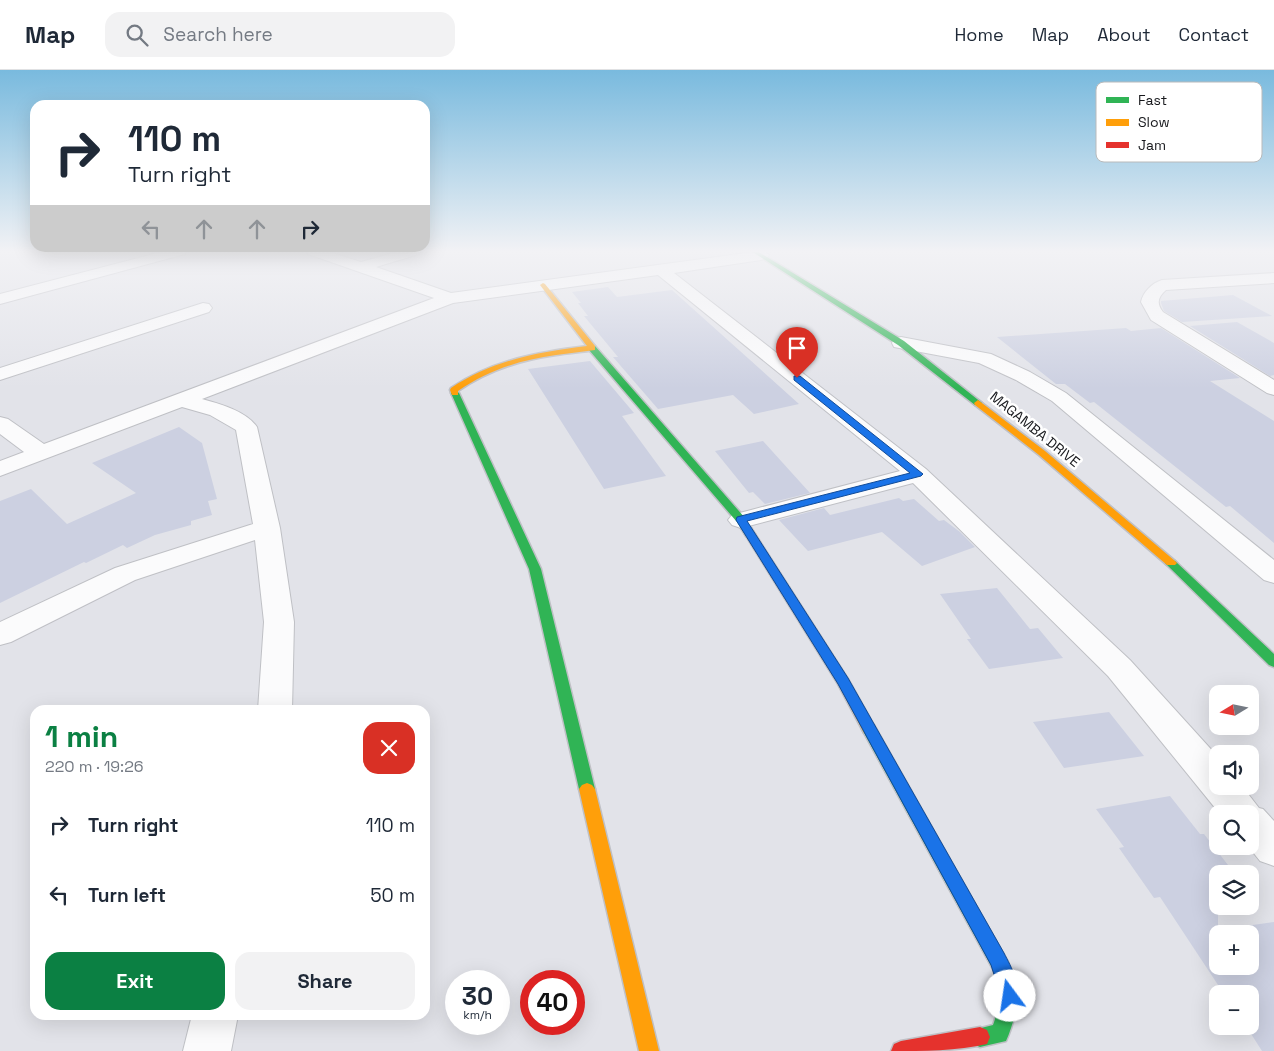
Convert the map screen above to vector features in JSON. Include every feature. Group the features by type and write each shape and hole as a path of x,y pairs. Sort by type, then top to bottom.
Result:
{"street":[{"path":"0,469 450,298 459,297"},
{"path":"552,297 592,348 741,520 843,682 998,959 1006,978 1010,996 1006,1018 999,1034 901,1051"},
{"path":"695,297 918,474 1119,668 1209,773"},
{"name":"MAGAMBA DRIVE","path":"826,297 901,343 1057,465 1166,558 1274,662"},
{"path":"1150,297 1150,307 1157,316 1274,388"},
{"path":"0,374 203,308"},
{"path":"901,343 984,358 1023,376 1058,397 1274,574"},
{"path":"592,348 514,358 478,373 464,381 454,390 535,569 649,1051"},
{"path":"179,400 218,410 246,427 267,528 279,622 274,705"},
{"path":"0,424 41,454"},
{"path":"741,520 918,474"},
{"path":"0,635 125,574 267,528"},
{"path":"1228,795 1236,805"},
{"path":"1259,832 1274,850"},
{"path":"207,1051 214,1020"}],"building":[{"path":"576,297 680,297 799,404 754,414 733,395 658,409 613,357 618,357 584,316 588,316 578,303 581,303"},
{"path":"1236,297 1272,316 1182,322 1164,311 1161,301"},
{"path":"1237,322 1274,343 1274,375 1270,376 1190,326"},
{"path":"1126,328 1131,331 1161,328 1240,378 1210,381 1274,421 1274,543 1230,506 1226,507 1094,402 1090,403 1065,384 1056,384 997,337"},
{"path":"590,361 634,413 622,416 666,476 604,489 528,369"},
{"path":"179,427 202,443 217,499 208,501 212,515 191,521 191,525 155,535 127,548 123,545 0,603 0,501 31,489 67,524 136,493 92,463"},
{"path":"763,441 810,493 765,504 753,492 749,493 715,451"},
{"path":"899,498 903,501 914,499 939,521 944,520 960,532 975,547 922,566 882,532 808,551 779,520 824,508 830,515"},
{"path":"997,588 1030,629 1038,628 1063,658 989,669 967,639 971,639 940,594"},
{"path":"1109,712 1144,756 1064,768 1033,722"},
{"path":"1170,796 1200,834 1204,834 1209,840 1209,855 1220,855 1228,865 1209,865 1209,915 1218,915 1218,925 1209,925 1209,971 1160,897 1154,898 1119,848 1124,847 1096,809"},
{"path":"1274,922 1274,1051 1262,1051 1252,1035 1259,1035 1259,985 1218,985 1211,975 1259,975 1259,925 1253,925"}],"traffic: fast":[{"path":"827,297 901,343 978,403"},
{"path":"592,348 741,520 750,534"},
{"path":"455,393 535,569 587,789"},
{"path":"1171,563 1274,662"},
{"path":"869,729 1002,968 1008,1002 1003,1026 999,1034 980,1037"}],"traffic: slow":[{"path":"455,393 454,390 470,379 502,364 537,355 592,348 552,297"},
{"path":"978,403 1042,453 1171,563"},
{"path":"750,534 843,682 869,729"},
{"path":"587,789 649,1051"}],"traffic: jam":[{"path":"901,1051 980,1037"}],"route":[{"path":"797,378 918,474 741,520 843,682 998,959 1006,978 1010,996"}]}
